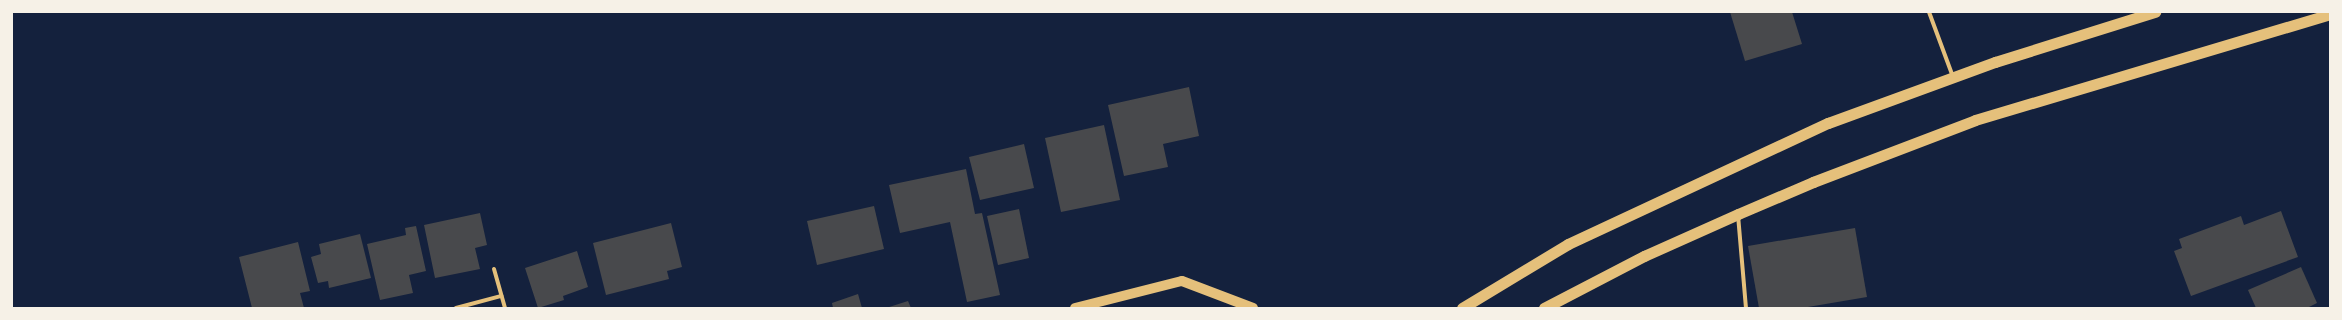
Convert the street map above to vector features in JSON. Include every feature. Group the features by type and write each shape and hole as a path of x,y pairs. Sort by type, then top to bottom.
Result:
{"highway":[{"path":"1462,308 1568,244 1828,123 1953,78 2155,12"},
{"path":"1544,308 1644,256 1738,214 1813,182 1975,120 2330,14"}],"main road":[{"path":"1075,308 1182,281 1253,308"}],"street":[{"path":"1929,12 1953,78"},
{"path":"1738,214 1746,308"},
{"path":"494,269 505,308"},
{"path":"456,308 501,296"}],"building":[{"path":"1730,12 1792,12 1802,44 1745,61"},
{"path":"1189,87 1199,136 1163,144 1168,167 1124,176 1108,105"},
{"path":"1104,125 1120,200 1061,212 1045,138"},
{"path":"1024,144 1034,188 980,200 969,157"},
{"path":"966,169 975,214 982,213 1000,295 967,302 950,222 900,233 889,185"},
{"path":"874,206 884,249 817,265 807,221"},
{"path":"1019,209 1029,258 998,265 987,216"},
{"path":"2281,211 2298,257 2191,296 2174,251 2182,248 2179,239 2241,216 2244,225"},
{"path":"480,213 487,245 475,248 480,269 435,278 424,225"},
{"path":"671,223 682,267 667,271 669,279 606,295 593,243"},
{"path":"416,226 426,271 409,275 413,293 380,300 367,244 406,235 405,228"},
{"path":"1855,228 1867,297 1802,308 1759,308 1748,246"},
{"path":"360,234 371,278 329,288 328,281 318,283 311,257 321,254 319,244"},
{"path":"298,242 310,291 300,293 304,308 252,308 239,257"},
{"path":"577,251 588,287 563,296 564,300 538,308 525,268"},
{"path":"2301,267 2317,303 2307,308 2256,308 2248,290"},
{"path":"858,294 862,308 833,308 832,303"},
{"path":"908,301 911,308 886,308"}]}
